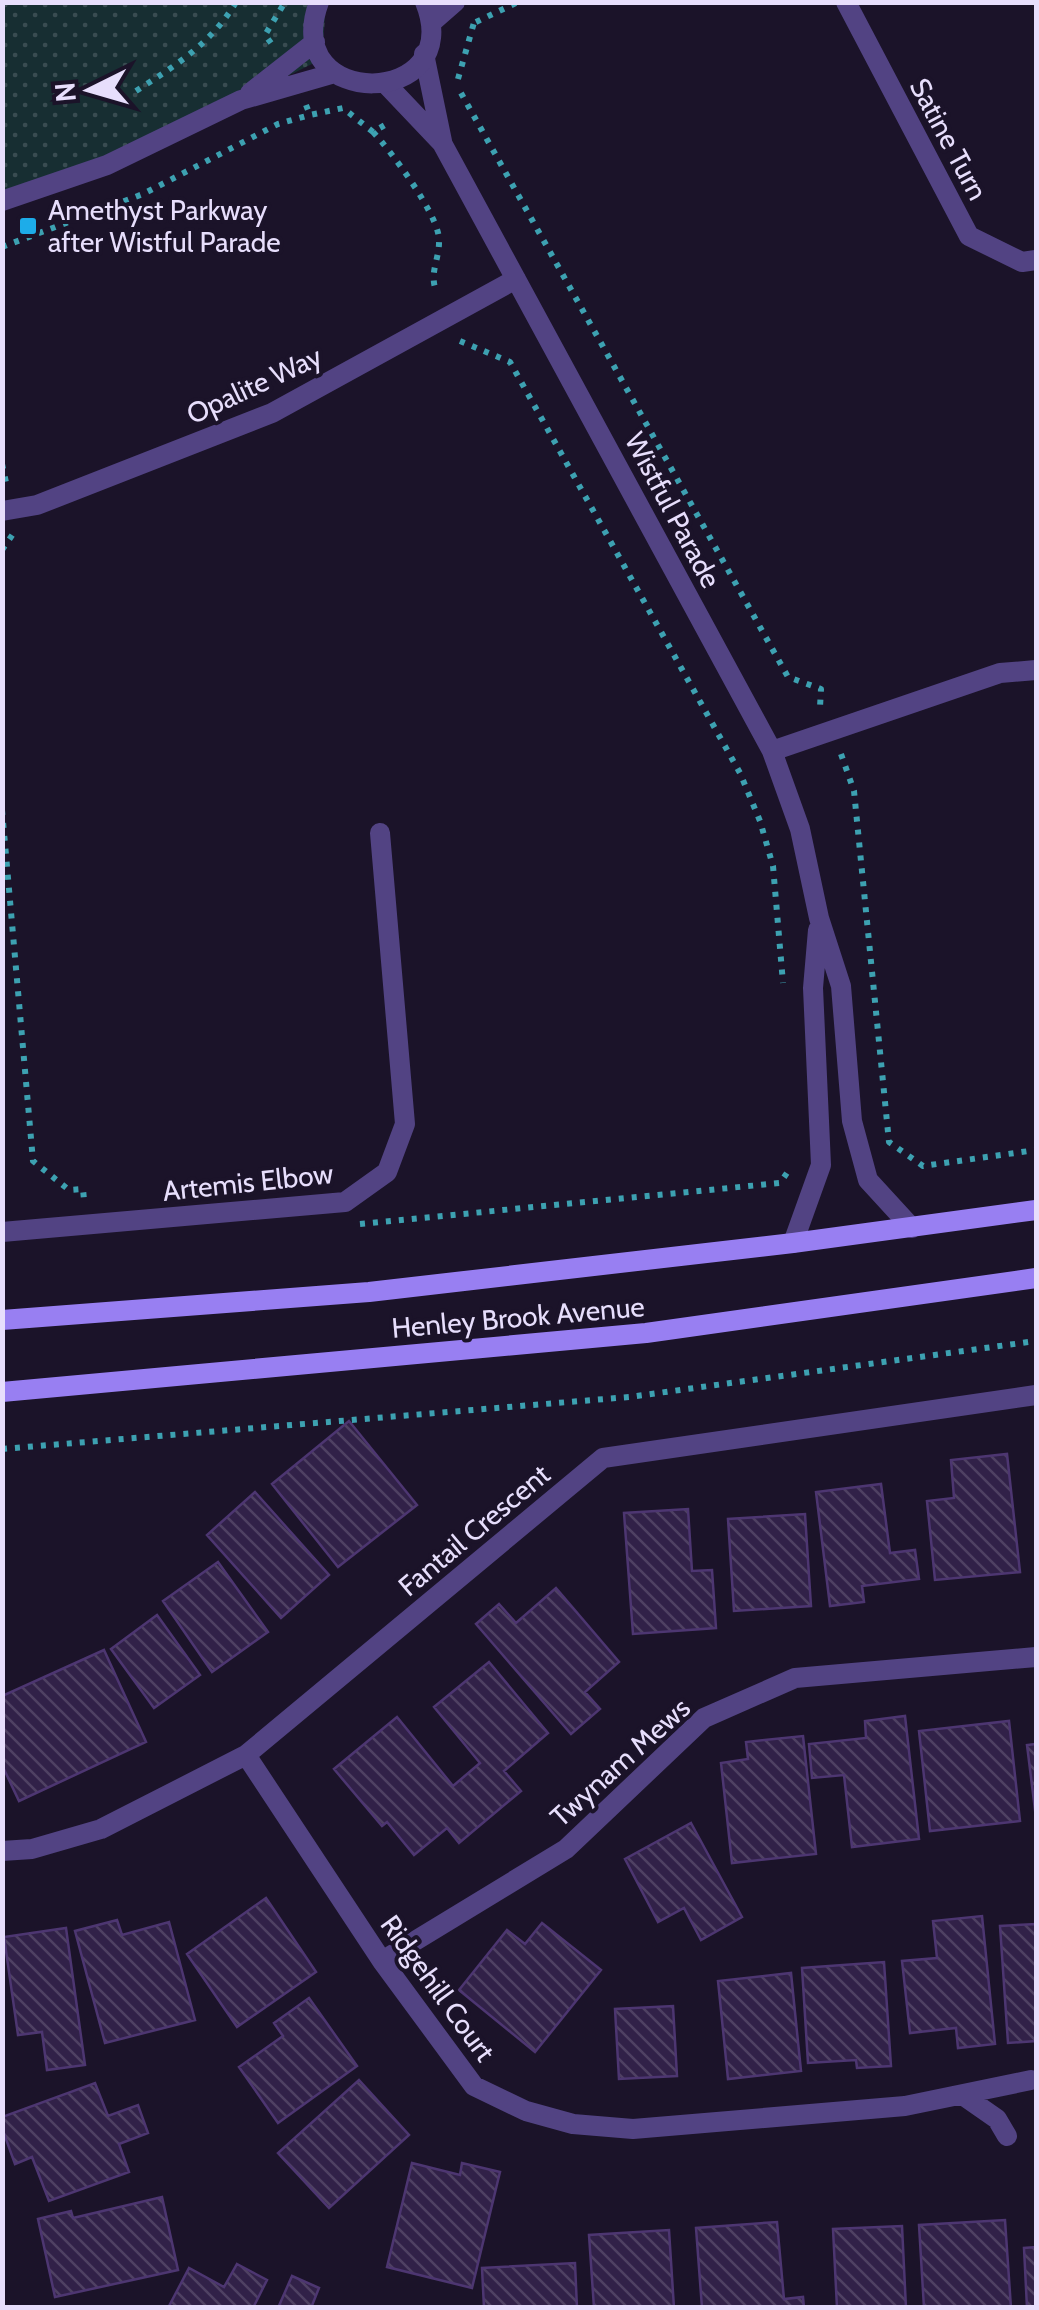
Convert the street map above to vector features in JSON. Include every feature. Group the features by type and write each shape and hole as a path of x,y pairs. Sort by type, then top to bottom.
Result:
{"main road":[{"name":"Henley Brook Avenue","path":"2,1320 368,1292 794,1243 1036,1210"},
{"name":"Henley Brook Avenue","path":"2,1392 646,1334 1036,1278"}],"street":[{"path":"320,2 314,23 315,42 323,59 350,82 368,86 402,78 424,54 428,13 455,2"},
{"name":"Satine Turn","path":"846,2 970,236 1022,262 1036,260"},
{"path":"241,100 315,42"},
{"name":"Wistful Parade","path":"424,54 442,143"},
{"path":"2,202 106,165 241,100 335,72"},
{"name":"Wistful Parade","path":"386,84 442,143 772,751 800,830 818,918 841,986 852,1121 868,1180 912,1228"},
{"name":"Opalite Way","path":"2,511 37,505 272,413 516,279"},
{"path":"772,751 1000,673 1036,670"},
{"name":"Artemis Elbow","path":"2,1232 345,1202 387,1172 405,1124 380,833"},
{"name":"Wistful Parade","path":"794,1243 821,1165 813,988 818,918"},
{"name":"Fantail Crescent","path":"2,1851 32,1849 102,1829 246,1755 603,1458 1036,1395"},
{"name":"Twynam Mews","path":"382,1960 566,1848 704,1718 795,1678 1036,1657"},
{"name":"Ridgehill Court","path":"246,1755 382,1960 474,2086 526,2111 573,2124 633,2129 905,2106 1031,2080"},
{"path":"964,2096 997,2118 1007,2136"}],"path":[{"path":"136,91 194,54 222,25 236,2"},
{"path":"476,22 518,2"},
{"path":"2,247 143,194 278,124 310,116"},
{"path":"374,132 404,165 440,237 432,281 460,343 510,362 740,773 773,866 785,1002"},
{"path":"2,810 33,1162 68,1190 84,1189 87,1225"},
{"path":"860,1152 873,1152 889,1142"},
{"path":"346,1226 780,1183 799,1157 820,1155"},
{"path":"2,1449 628,1397 1036,1341"}],"green space":[{"path":"2,3 326,3 322,59 106,166 3,202"}],"building":[{"path":"349,1421 417,1505 338,1567 272,1484"},
{"path":"1007,1454 1020,1572 935,1580 927,1501 954,1498 951,1460"},
{"path":"881,1484 890,1553 915,1550 919,1579 862,1586 864,1602 830,1606 816,1492"},
{"path":"255,1492 329,1575 281,1618 207,1535"},
{"path":"688,1509 692,1571 712,1570 716,1628 633,1634 624,1513"},
{"path":"805,1514 811,1606 734,1611 728,1519"},
{"path":"218,1562 268,1632 212,1672 163,1601"},
{"path":"556,1588 619,1662 585,1692 600,1709 571,1734 476,1624 499,1604 516,1623"},
{"path":"157,1615 200,1675 154,1708 111,1649"},
{"path":"104,1650 146,1742 19,1801 2,1765 2,1696"},
{"path":"489,1662 548,1733 504,1771 521,1791 459,1843 447,1828 414,1855 387,1822 382,1826 334,1769 397,1717 453,1786 480,1763 434,1707"},
{"path":"905,1716 919,1839 852,1847 844,1775 812,1778 809,1744 866,1738 865,1721"},
{"path":"1009,1721 1020,1821 930,1831 919,1731"},
{"path":"803,1736 816,1854 732,1863 721,1763 748,1759 746,1742"},
{"path":"1036,1744 1036,1818 1027,1745"},
{"path":"691,1823 742,1917 701,1940 684,1908 658,1922 625,1859"},
{"path":"266,1898 316,1972 237,2027 187,1954"},
{"path":"982,1916 995,2044 958,2048 956,2028 910,2033 902,1961 937,1958 933,1921"},
{"path":"117,1920 122,1935 169,1922 195,2020 105,2043 75,1931"},
{"path":"542,1923 601,1970 535,2052 459,1990 507,1930 525,1944"},
{"path":"1036,1924 1036,2041 1008,2043 1000,1926"},
{"path":"66,1928 85,2065 47,2070 42,2032 18,2035 4,1937"},
{"path":"884,1962 891,2066 857,2068 856,2060 808,2063 802,1968"},
{"path":"791,1973 801,2071 728,2079 718,1981"},
{"path":"309,1998 357,2066 278,2123 239,2067 283,2036 274,2023"},
{"path":"673,2006 677,2076 619,2079 615,2009"},
{"path":"359,2080 409,2135 329,2208 278,2153"},
{"path":"95,2083 108,2116 138,2105 148,2133 119,2144 129,2172 49,2201 32,2157 15,2164 2,2117"},
{"path":"412,2163 460,2175 462,2163 500,2172 472,2288 387,2267"},
{"path":"162,2197 178,2270 55,2297 38,2219 71,2211 73,2218"},
{"path":"1005,2220 1011,2308 924,2308 919,2225"},
{"path":"777,2222 784,2299 803,2297 804,2308 702,2308 696,2228"},
{"path":"902,2226 906,2308 837,2308 833,2229"},
{"path":"669,2230 674,2308 594,2308 589,2235"},
{"path":"1036,2247 1036,2308 1027,2308 1024,2248"},
{"path":"575,2263 577,2308 484,2308 482,2268"},
{"path":"237,2264 267,2280 253,2308 168,2308 189,2268 224,2287"},
{"path":"292,2276 319,2288 311,2308 278,2308"}],"place":[{"name":"Amethyst Parkway after Wistful Parade","path":"28,226"}]}
